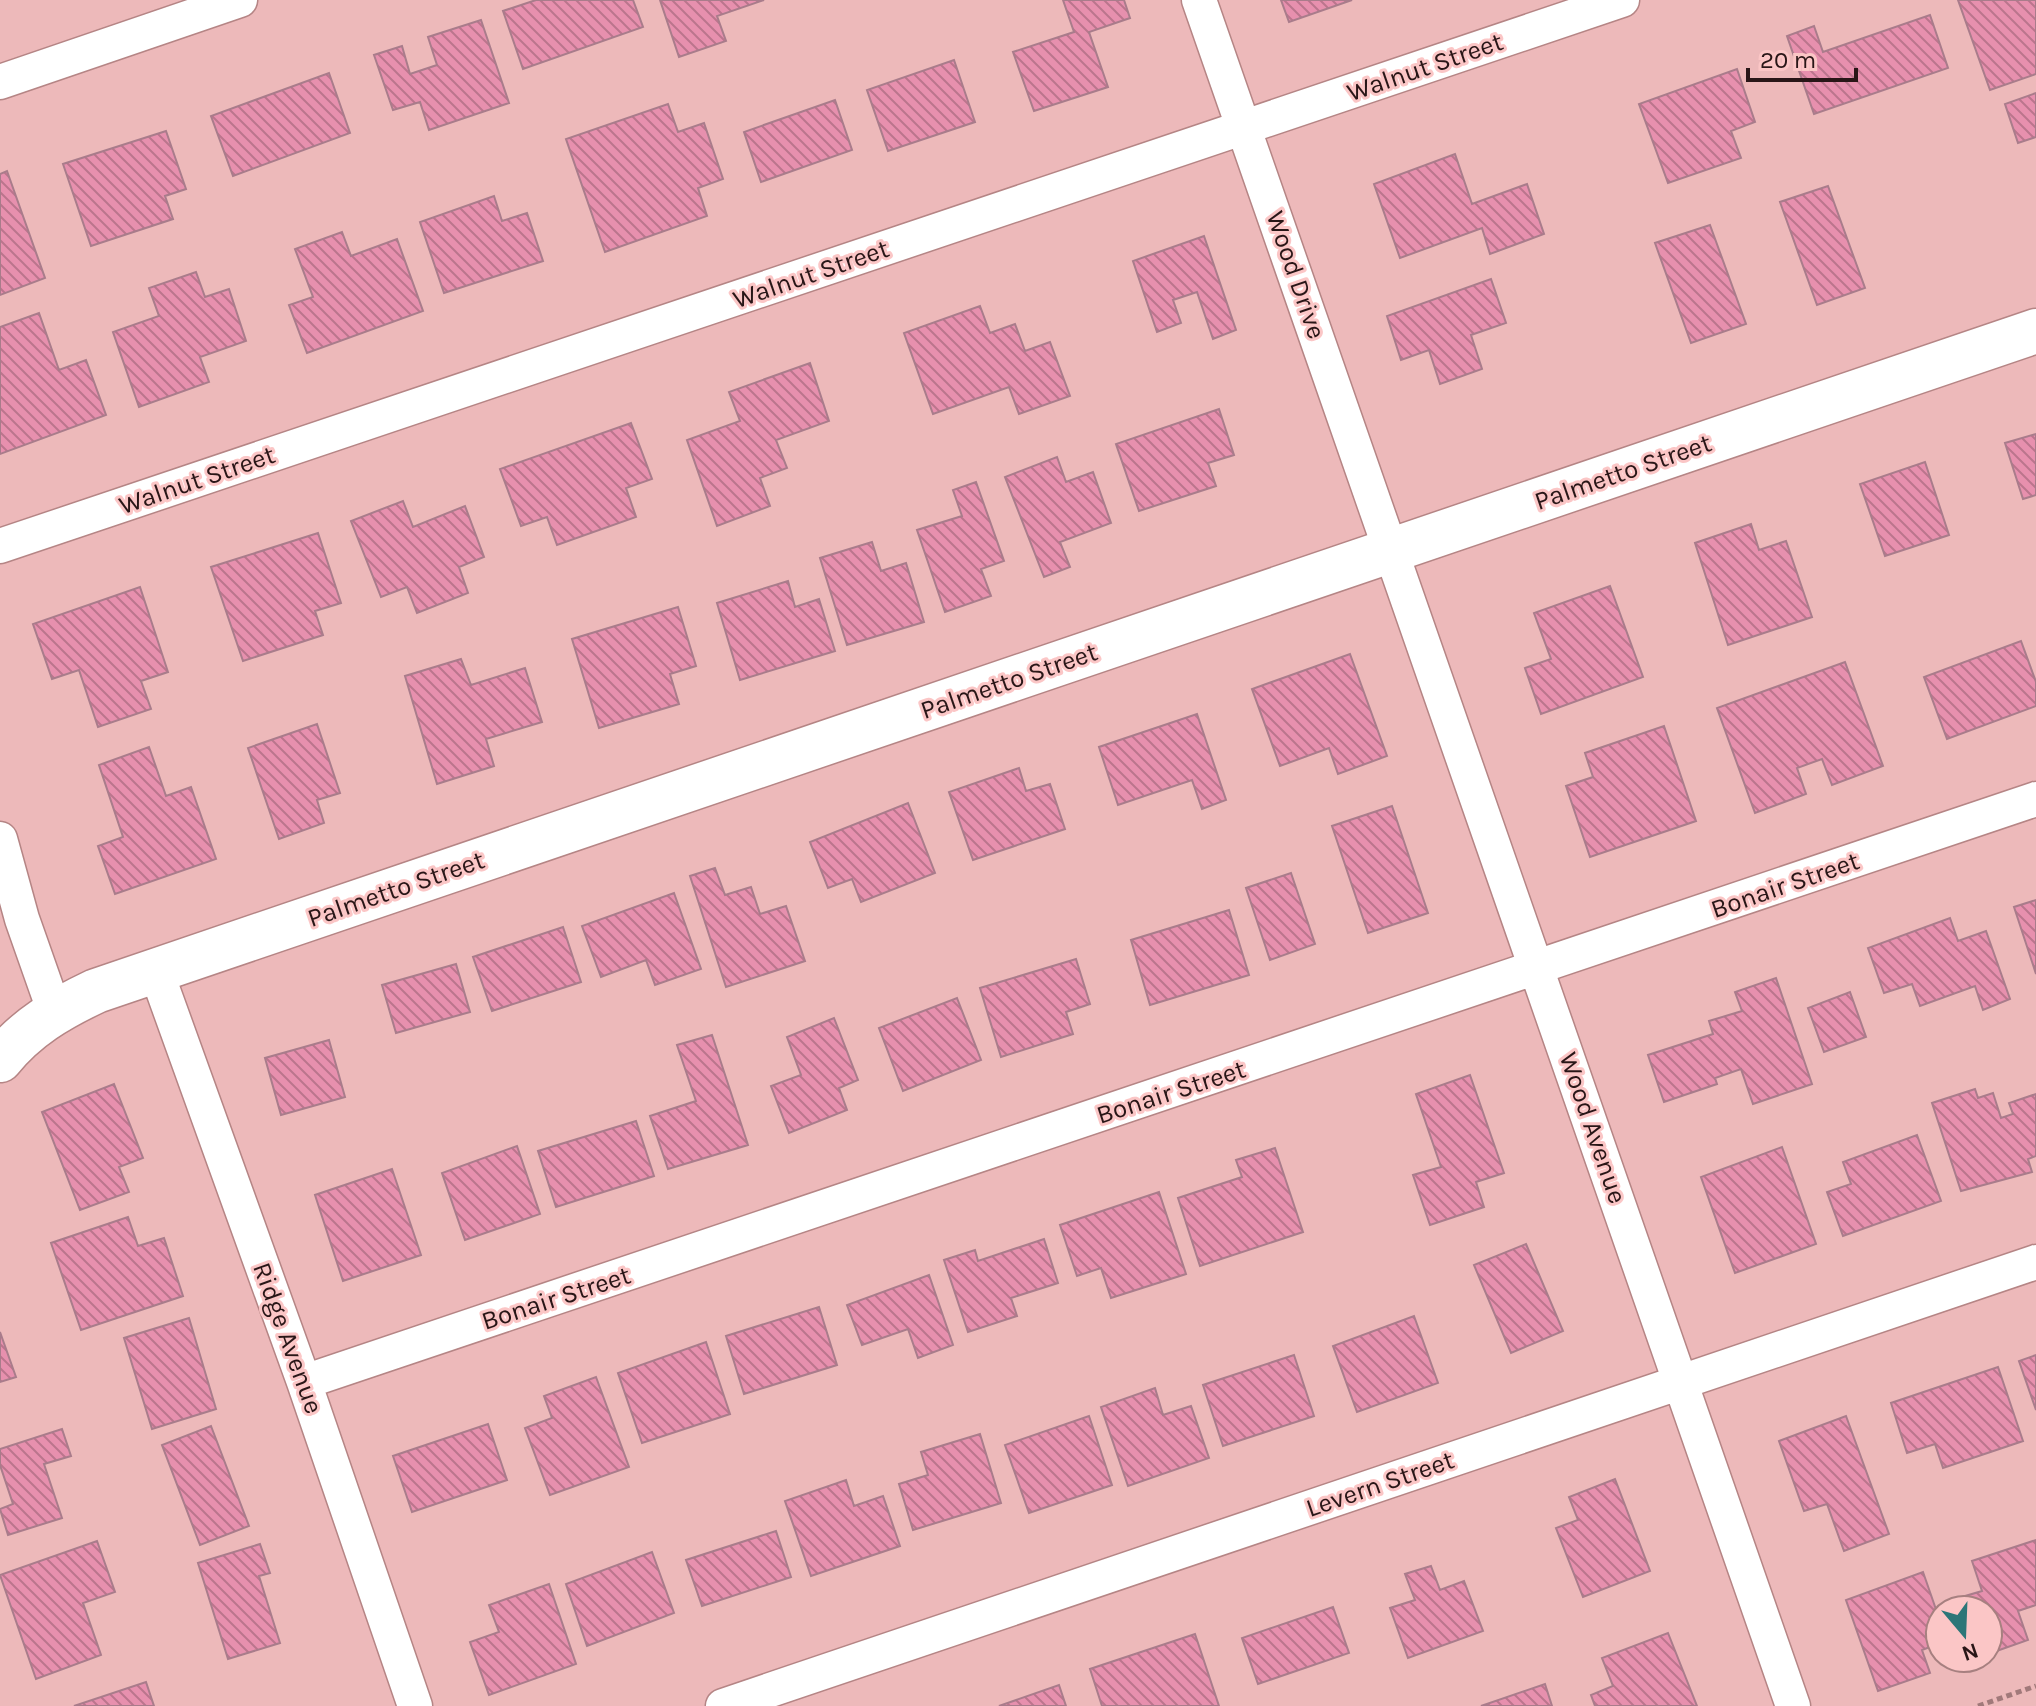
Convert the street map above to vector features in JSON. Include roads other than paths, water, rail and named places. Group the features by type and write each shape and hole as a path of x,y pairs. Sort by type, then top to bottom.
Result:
{"street":[{"name":"Wood Drive","path":"1199,0 1391,551"},
{"name":"Walnut Street","path":"0,546 1622,0"},
{"path":"0,82 222,3"},
{"name":"Palmetto Street","path":"0,1060 17,1040 54,1010 156,971 2036,331"},
{"name":"Wood Avenue","path":"1391,551 1793,1706"},
{"name":"Bonair Street","path":"304,1382 1538,970 2036,799"},
{"path":"0,839 22,919 54,1010"},
{"name":"Ridge Avenue","path":"156,971 304,1382 415,1706"},
{"name":"Levern Street","path":"723,1706 2036,1262"}]}
